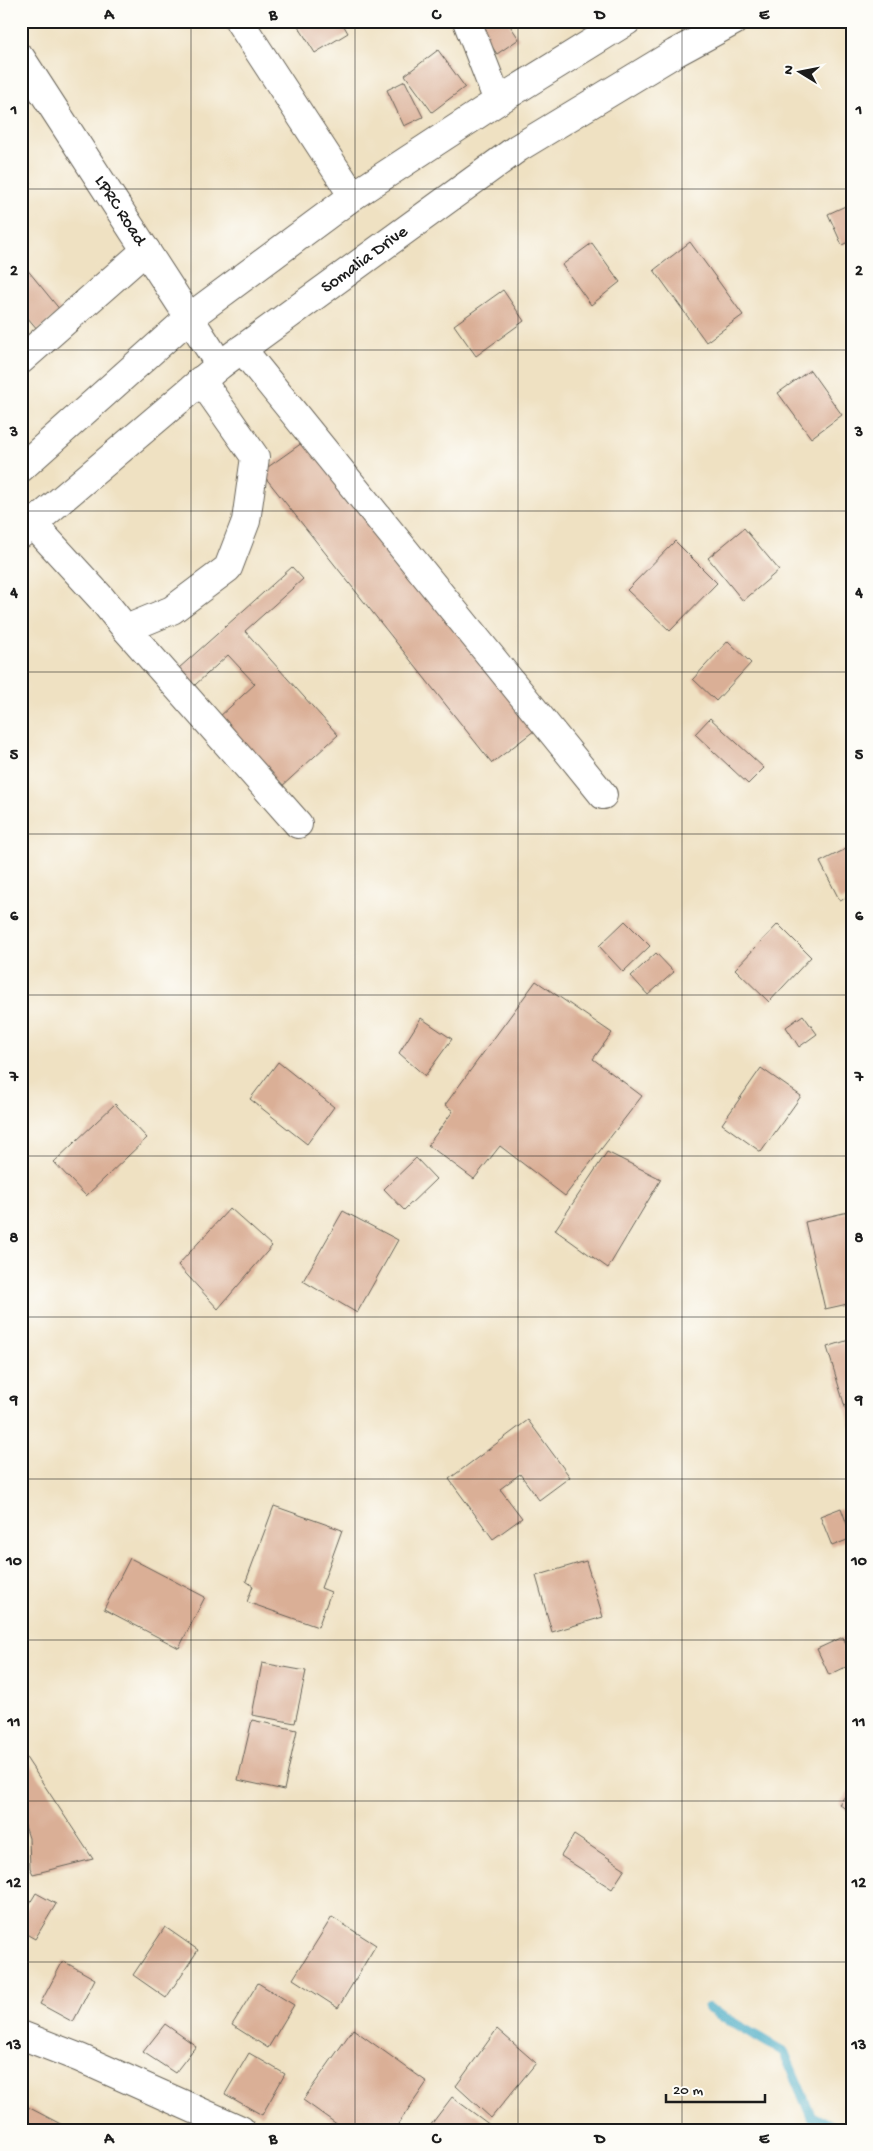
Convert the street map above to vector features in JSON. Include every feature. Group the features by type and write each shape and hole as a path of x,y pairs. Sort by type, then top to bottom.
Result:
{"main road":[{"path":"239,21 353,196"},
{"path":"466,21 498,101"},
{"path":"21,468 190,318 353,196 498,101 627,21"},
{"name":"Somalia Drive","path":"27,529 211,372 518,148 675,53 734,21"},
{"name":"LPRC Road","path":"21,58 190,318 211,372 254,457 246,521 228,568 172,610 126,629"},
{"path":"21,360 146,250"},
{"path":"242,349 603,795"},
{"path":"27,529 101,598 126,629 298,824"},
{"path":"21,2034 80,2058 194,2119 241,2130"}],"building":[{"path":"295,21 341,21 348,33 315,53"},
{"path":"475,21 507,21 519,39 497,54"},
{"path":"438,50 465,87 432,112 405,75"},
{"path":"405,81 423,117 404,126 387,90"},
{"path":"21,171 31,183 21,192"},
{"path":"852,203 852,240 842,245 828,214"},
{"path":"690,242 743,315 706,342 654,270"},
{"path":"592,243 620,282 591,305 562,265"},
{"path":"21,262 61,311 38,330 21,310"},
{"path":"503,290 524,321 476,356 454,325"},
{"path":"810,370 842,415 811,438 778,393"},
{"path":"309,438 543,724 492,763 261,472"},
{"path":"744,528 779,570 743,601 708,558"},
{"path":"675,541 717,583 670,631 627,590"},
{"path":"292,567 303,579 245,631 338,735 280,788 218,718 255,684 228,655 185,694 169,677"},
{"path":"728,641 751,663 716,701 693,679"},
{"path":"710,718 764,768 748,784 695,734"},
{"path":"852,846 852,895 840,901 820,862"},
{"path":"625,921 650,946 623,972 599,946"},
{"path":"778,924 811,957 769,1002 735,969"},
{"path":"656,953 674,972 648,995 631,976"},
{"path":"536,981 612,1033 593,1059 642,1096 565,1196 500,1146 474,1179 428,1145 453,1111 445,1105"},
{"path":"803,1015 817,1034 799,1047 786,1027"},
{"path":"421,1018 452,1039 425,1076 399,1053"},
{"path":"278,1062 334,1107 307,1144 250,1099"},
{"path":"761,1068 801,1096 761,1152 722,1124"},
{"path":"115,1104 147,1138 86,1196 54,1162"},
{"path":"607,1152 661,1179 608,1268 555,1230"},
{"path":"416,1158 436,1179 404,1210 384,1189"},
{"path":"230,1208 272,1246 218,1309 178,1265"},
{"path":"343,1211 398,1240 357,1313 303,1281"},
{"path":"852,1211 852,1303 825,1309 805,1222"},
{"path":"852,1339 852,1427 851,1427 827,1347"},
{"path":"528,1420 570,1477 539,1500 520,1474 500,1489 522,1518 493,1539 449,1479"},
{"path":"274,1506 342,1530 321,1588 331,1592 318,1627 247,1602 253,1586 246,1581"},
{"path":"841,1508 852,1538 832,1546 820,1516"},
{"path":"130,1558 205,1597 179,1648 104,1609"},
{"path":"586,1561 603,1617 552,1632 536,1576"},
{"path":"843,1637 852,1657 852,1664 829,1675 817,1649"},
{"path":"262,1663 306,1671 295,1723 252,1715"},
{"path":"252,1720 297,1730 284,1790 238,1780"},
{"path":"21,1752 93,1859 33,1874 30,1868 29,1838 21,1814"},
{"path":"852,1787 852,1814 839,1804"},
{"path":"574,1835 625,1869 612,1889 561,1856"},
{"path":"36,1893 56,1904 35,1939 21,1931 21,1918"},
{"path":"332,1917 376,1945 338,2008 293,1979"},
{"path":"165,1927 198,1950 166,1998 133,1975"},
{"path":"63,1961 95,1979 73,2022 40,2004"},
{"path":"258,1983 294,2005 268,2048 232,2025"},
{"path":"165,2024 196,2046 175,2073 143,2052"},
{"path":"353,2029 427,2082 394,2130 345,2130 303,2100"},
{"path":"497,2029 536,2063 491,2118 456,2086"},
{"path":"249,2053 285,2074 262,2115 225,2094"},
{"path":"452,2097 494,2128 493,2130 427,2130"},
{"path":"28,2107 72,2130 21,2130 21,2120"}],"waterway":[{"path":"708,2008 784,2052 811,2116 838,2130"}]}
